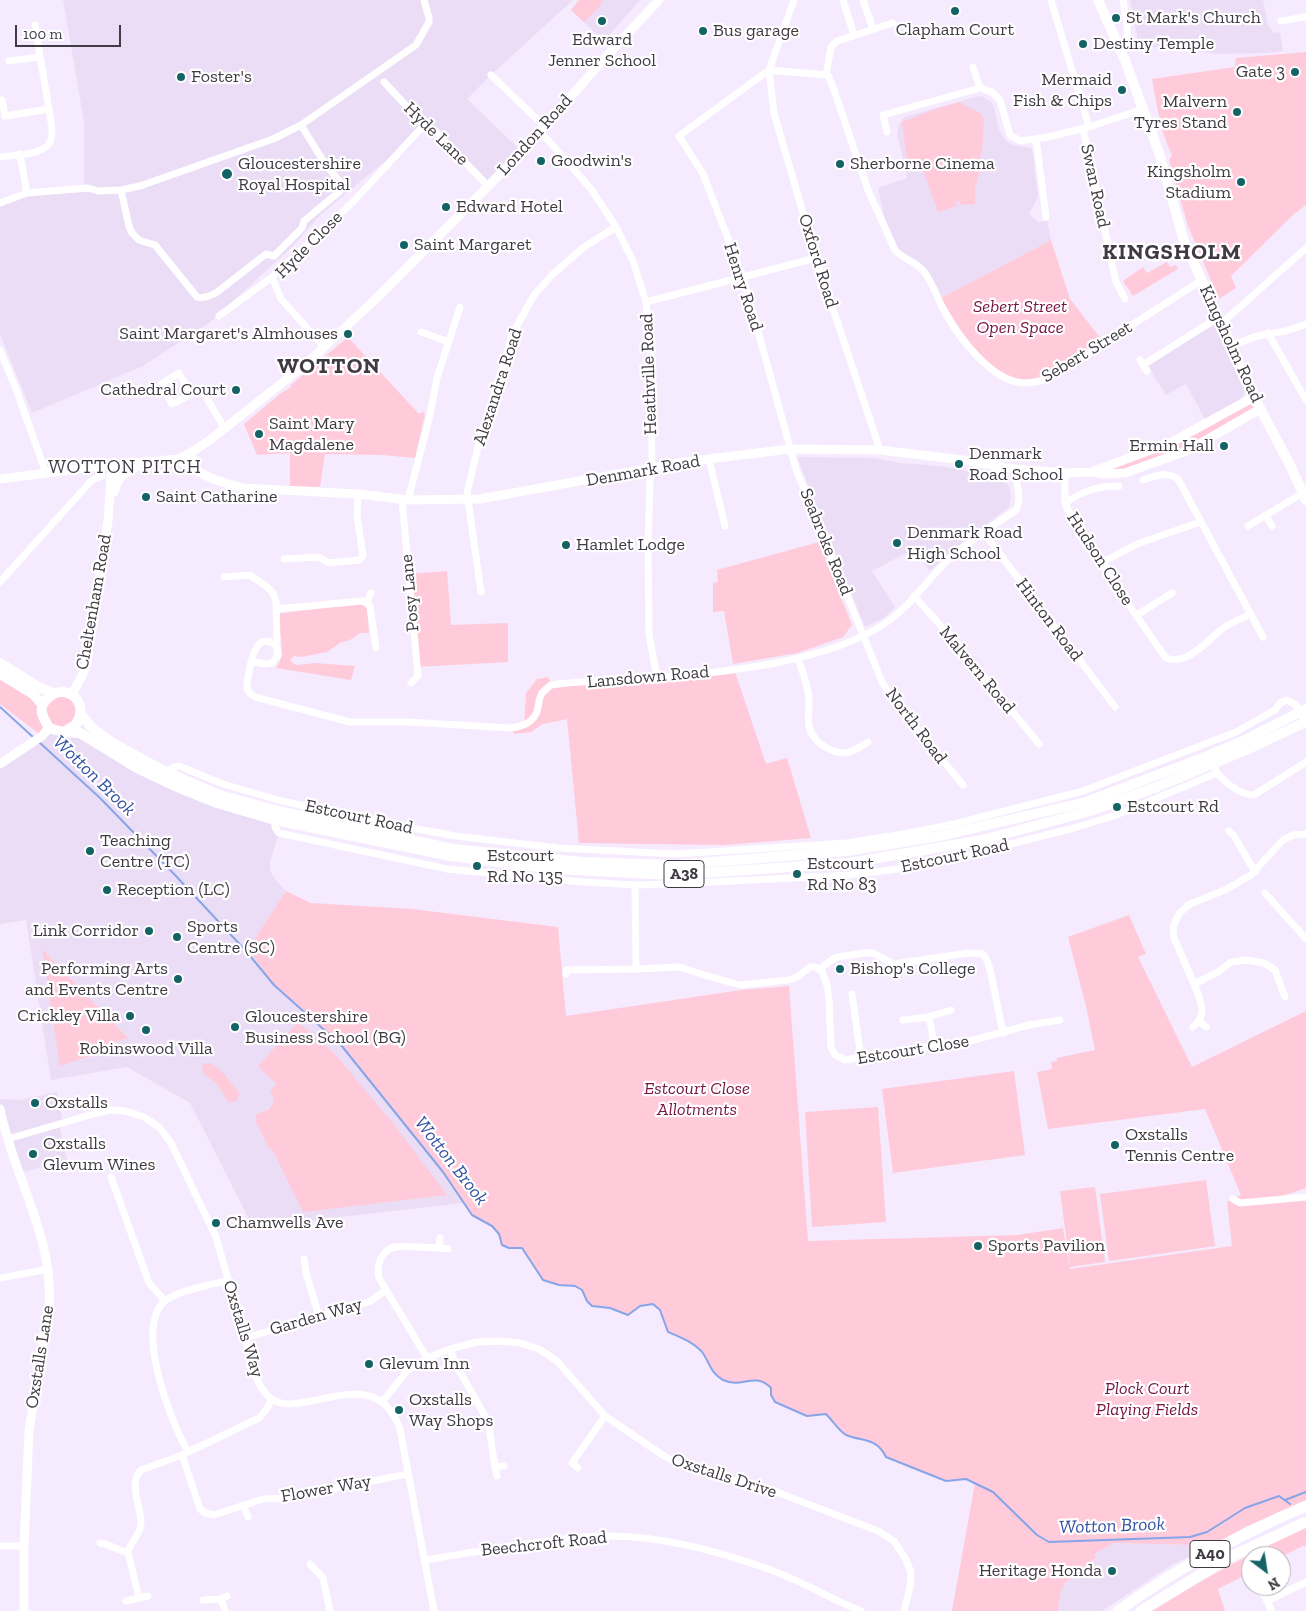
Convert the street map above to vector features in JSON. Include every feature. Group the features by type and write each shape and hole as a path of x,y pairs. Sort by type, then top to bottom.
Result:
{"highway":[{"name":"A40","path":"1118,1611 1183,1569 1230,1542 1306,1506"},
{"name":"A40","path":"1141,1611 1228,1558 1306,1522"}],"main road":[{"name":"Kingsholm Road","path":"1098,0 1159,153 1184,241 1254,397 1305,498"},
{"path":"0,663 35,685 52,693"},
{"path":"0,674 33,694 42,704"},
{"path":"45,732 41,715 42,704 52,693 62,691 72,694"},
{"name":"A38","path":"72,694 78,703 80,713"},
{"name":"Estcourt Road","path":"80,713 92,728 114,744 166,772 220,795 278,811 453,849 555,860 674,866 847,851 905,838 978,827 1086,802 1213,764 1303,711"},
{"path":"63,732 75,724 80,713"},
{"name":"Estcourt Road","path":"63,732 80,733 137,768 175,786 217,803 275,820 451,856 554,870 583,876 673,880 849,863 982,840 1090,811 1157,787 1306,722"},
{"name":"A38","path":"45,732 63,732"}],"street":[{"path":"0,203 26,193 84,189 98,191 121,190 162,180 273,139 301,125 416,45 429,22 424,0"},
{"name":"London Road","path":"0,480 46,473 178,459 225,429 324,347 382,293 542,129 659,0"},
{"path":"794,0 769,70 826,75 831,47 837,41 893,23"},
{"path":"843,0 854,35"},
{"path":"863,0 873,29"},
{"name":"Swan Road","path":"1051,0 1086,128 1116,282 1125,299"},
{"path":"1117,44 1128,39 1123,0"},
{"path":"1281,22 1306,17"},
{"path":"0,157 39,151 48,146 52,139 49,109 34,25"},
{"path":"9,62 40,57"},
{"path":"973,67 980,88"},
{"name":"Henry Road","path":"769,70 679,136 704,174 742,277 790,449"},
{"name":"Oxford Road","path":"769,70 774,114 816,258 880,450"},
{"name":"Heathville Road","path":"491,75 542,129 548,140 591,189 616,226 633,260 646,302 650,350 652,469 648,544 649,634 657,678"},
{"name":"Sebert Street","path":"826,75 829,77 833,87 868,190 895,250 902,257 925,272 956,330 968,346 999,375 1024,383 1037,382 1058,373 1202,280"},
{"name":"Hyde Lane","path":"384,82 424,125 436,132 488,186"},
{"path":"886,132 883,116 980,88 992,92 1000,100 1010,135 1020,141 1086,128 1142,109"},
{"path":"0,100 2,100 5,116 49,109"},
{"path":"121,190 128,226 132,233 139,240 155,245 197,297 207,297 216,293 266,254 274,256 302,228 304,221 341,189 339,181 322,159 301,125"},
{"name":"Hyde Close","path":"324,347 281,299 272,277 352,203 424,125"},
{"path":"1036,139 1046,217"},
{"path":"20,154 26,193"},
{"name":"Alexandra Road","path":"481,592 467,493 477,451 512,335 534,295 553,274 584,247 616,226"},
{"path":"1143,365 1220,320 1306,248"},
{"path":"646,302 816,258"},
{"path":"219,316 272,277"},
{"path":"405,500 424,442 438,378 460,307"},
{"path":"1231,346 1268,333 1305,326"},
{"path":"421,332 449,342"},
{"path":"1268,333 1306,400"},
{"path":"0,350 46,473"},
{"path":"191,394 179,373 161,384 172,404 191,394 201,388 225,429"},
{"name":"Denmark Road","path":"1092,472 1172,442 1254,397"},
{"name":"Denmark Road","path":"178,459 190,468 213,480 242,488 358,494 405,500 468,500 709,459 790,449 880,450 963,460 1015,469 1105,474 1125,473 1189,450 1260,408"},
{"name":"Seabroke Road","path":"790,449 796,469 863,635"},
{"path":"190,453 197,471"},
{"path":"709,459 725,526"},
{"name":"Cheltenham Road","path":"110,507 117,481 124,474 145,463"},
{"name":"Cheltenham Road","path":"72,694 87,662 110,507 111,476 117,466"},
{"name":"Lansdown Road","path":"276,644 272,642 260,644 254,651 247,685 250,694 255,697 350,722 524,726 532,720 537,711 539,700 551,685 657,678 734,669 798,658 834,647 863,635 887,622 952,557 1016,510 1019,505 1015,469"},
{"name":"Hudson Close","path":"1065,473 1065,503 1085,537 1103,562 1119,591 1166,658 1173,660 1184,658 1210,640 1223,628 1250,614"},
{"path":"1143,480 1156,475 1168,474 1175,476 1263,637"},
{"path":"0,582 92,480 102,476"},
{"path":"1065,503 1093,488 1120,486"},
{"path":"284,559 318,557 329,563 360,560 363,555 357,516 358,494"},
{"path":"1248,526 1265,515 1305,498"},
{"name":"Posy Lane","path":"405,500 418,676 411,683"},
{"path":"1265,515 1272,526"},
{"path":"1103,562 1137,544 1200,522"},
{"name":"Hinton Road","path":"984,532 1114,707"},
{"path":"224,577 250,576 273,593 276,609 276,644 278,655 272,663 265,664 251,661"},
{"path":"367,602 371,593"},
{"path":"1137,615 1172,593"},
{"name":"Malvern Road","path":"914,596 953,639 1039,744"},
{"path":"276,609 367,602"},
{"path":"367,602 370,606 376,648"},
{"name":"North Road","path":"863,635 882,682 894,701 963,784"},
{"path":"798,658 806,681 809,698 809,725 813,736 820,745 842,753 853,751 865,744 866,754"},
{"name":"Estcourt Road","path":"166,772 179,766 232,786 278,800 454,836 558,848 676,854 905,838 1083,791 1236,732 1275,710 1280,703 1287,700 1303,711"},
{"path":"1303,711 1306,722"},
{"path":"0,764 33,743 45,732"},
{"path":"1213,764 1223,780 1246,794 1254,794 1306,763"},
{"path":"1234,833 1255,872"},
{"path":"1193,1027 1199,1021 1203,1011 1201,1001 1174,938 1174,927 1179,914 1188,905 1227,889 1255,872 1283,840 1293,835 1306,834"},
{"path":"555,860 558,848"},
{"name":"Estcourt Road","path":"583,876 635,885 673,880"},
{"path":"635,885 636,969"},
{"path":"1270,895 1306,939"},
{"path":"566,970 680,967 704,976 740,985 789,980 797,977 810,967 819,969 836,957 866,952 873,953 894,964 968,953 983,954 990,969 1003,1033"},
{"path":"1194,984 1218,972 1231,962 1247,960 1264,963 1275,970 1281,993"},
{"name":"Estcourt Close","path":"819,969 824,976 829,999 830,1039 833,1052 836,1056 845,1060 921,1046 944,1048 1029,1025 1060,1020"},
{"path":"852,994 860,1058"},
{"path":"904,1020 928,1017 951,1010"},
{"path":"928,1017 935,1042 934,1047"},
{"path":"1199,1021 1206,1026"},
{"name":"Oxstalls Lane","path":"0,1109 44,1248 50,1287 49,1305 29,1431 24,1546 24,1611"},
{"name":"Oxstalls Way","path":"8,1139 110,1110 125,1111 144,1117 159,1127 171,1143 216,1236 256,1377 262,1388 272,1399 280,1403 295,1404 353,1394 365,1395 383,1401"},
{"path":"111,1177 118,1186 149,1283 165,1301"},
{"path":"1233,1199 1240,1203 1306,1197"},
{"path":"439,1248 440,1238"},
{"path":"427,1358 378,1278 377,1265 388,1250 395,1247 448,1249"},
{"path":"304,1259 306,1273 319,1316"},
{"path":"0,1278 48,1269"},
{"path":"185,1454 166,1404 156,1364 153,1330 157,1310 165,1301 173,1296 228,1280"},
{"name":"Garden Way","path":"245,1338 369,1302 385,1290"},
{"name":"Oxstalls Drive","path":"383,1401 407,1372 427,1358 450,1349 477,1342 500,1341 539,1349 557,1361 605,1416 664,1456 681,1465 774,1491 878,1531 894,1541 906,1558 911,1572 910,1587 904,1611"},
{"path":"450,1349 456,1365 488,1421 497,1476"},
{"path":"139,1598 128,1552 130,1545 140,1531 141,1524 135,1486 136,1476 141,1470 185,1454 258,1418 266,1410 272,1399"},
{"path":"383,1401 393,1414 400,1429 434,1611"},
{"path":"578,1468 572,1463 605,1416"},
{"name":"Flower Way","path":"185,1454 200,1509 205,1513 214,1514 263,1499 285,1498 408,1474"},
{"path":"495,1467 504,1466"},
{"path":"244,1505 248,1517"},
{"name":"Beechcroft Road","path":"424,1560 493,1548 574,1538 609,1536 645,1539 688,1545 768,1569 861,1611"},
{"path":"98,1543 110,1544 119,1551 128,1552"},
{"path":"0,1546 24,1546"},
{"path":"310,1564 322,1578 328,1611"},
{"path":"1267,1601 1306,1582"},
{"path":"126,1601 148,1596"},
{"path":"1264,1596 1272,1611"},
{"path":"203,1600 224,1598 225,1611"}],"shaded area":[{"name":"Gloucestershire Royal Hospital","path":"63,0 573,0 467,99 522,152 488,186 424,125 388,159 320,215 293,246 209,323 143,366 32,413 0,334 0,206 27,193 84,189 84,122"},
{"name":"Edward Jenner School","path":"579,0 640,0 604,41 571,10"},
{"path":"1130,0 1263,0 1268,25 1274,33 1280,32 1283,51 1215,54 1193,50 1139,46"},
{"path":"979,96 991,102 994,107 999,130 1006,141 1013,145 1031,148 1038,197 1029,214 1038,222 1047,221 1051,240 939,299 925,272 902,257 888,234 878,188 907,178 897,133 899,124 904,117"},
{"path":"1214,324 1245,392 1240,400 1205,419 1186,384 1166,395 1147,365"},
{"name":"Denmark Road High School","path":"797,457 873,458 987,474 1002,478 1009,486 1011,496 1009,507 949,553 930,571 914,549 872,571 895,607 885,617 865,627"},
{"path":"49,728 80,733 137,768 275,820 279,833 270,862 270,870 274,878 286,891 248,950 274,985 341,1045 443,1172 463,1203 253,1227 190,1103 127,1067 51,1080 26,920 0,924 0,764"},
{"path":"57,1092 63,1123 59,1124 67,1160 19,1173 0,1109 0,1099 20,1100"},
{"path":"1113,1543 1194,1545 1198,1553 1173,1564 1102,1611 1058,1611 1060,1595 1064,1584 1096,1559 1095,1554"}],"green space":[{"path":"579,0 604,0 599,5 600,7 584,22 571,10"},
{"name":"Kingsholm Stadium","path":"1306,52 1306,205 1294,214 1231,276 1236,288 1219,299 1188,226 1169,160 1172,155 1157,108 1152,79 1235,67 1236,58"},
{"path":"959,102 980,113 984,119 980,156 982,161 975,189 975,204 961,205 959,201 956,202 957,206 938,212 924,172 921,169 908,168 902,122"},
{"name":"Sebert Street Open Space","path":"1051,240 1070,299 1101,339 1076,358 1047,376 1024,379 1008,375 980,354 968,340 941,298"},
{"path":"1167,262 1170,267 1176,265 1178,269 1133,296 1123,281 1143,267 1147,273"},
{"path":"348,337 419,414 423,412 425,414 415,458 383,455 325,454 320,487 290,486 290,453 257,455 244,424 291,387 291,385"},
{"path":"1254,397 1260,409 1189,450 1125,473 1092,472 1172,442"},
{"path":"819,542 852,625 843,637 797,653 733,664 724,611 713,612 713,583 718,582 717,570"},
{"path":"447,571 451,625 508,623 508,662 417,667 408,574"},
{"path":"361,604 367,609 369,633 360,633 327,652 301,657 294,656 290,660 296,665 315,663 355,666 351,680 276,668 282,655 279,629 280,614"},
{"path":"734,669 766,764 787,758 811,838 724,845 579,843 567,719 543,724 531,732 514,734 511,728 524,726 526,693 537,679 548,677 552,685"},
{"path":"0,674 42,704 52,693 72,694 80,713 63,732 49,728 42,736 0,704"},
{"path":"286,891 311,903 412,909 558,927 566,1016 741,990 789,986 808,1241 1017,1235 1063,1228 1070,1269 1232,1246 1227,1202 1241,1195 1205,1109 1048,1129 1037,1072 1052,1069 1051,1062 1057,1061 1057,1058 1095,1050 1068,937 1129,915 1146,954 1138,957 1192,1067 1306,1011 1306,1188 1277,1198 1306,1197 1306,1501 1247,1526 1198,1553 1193,1545 1113,1543 1095,1554 1096,1558 1064,1584 1060,1595 1058,1611 952,1611 975,1483 966,1479 946,1481 886,1457 878,1446 873,1443 843,1433 826,1414 807,1416 775,1402 771,1395 771,1388 765,1383 753,1380 736,1383 723,1380 713,1371 702,1352 695,1345 668,1332 660,1310 653,1304 640,1306 628,1315 610,1308 592,1306 587,1301 582,1290 575,1286 559,1285 543,1280 522,1248 509,1248 502,1245 499,1234 492,1227 472,1215 443,1172 341,1045 274,985 248,949"},
{"path":"42,949 128,1038 101,1046 102,1052 60,1066"},
{"path":"298,1022 334,1053 393,1123 447,1195 303,1212 272,1149 269,1148 255,1120 257,1119 255,1115 270,1109 274,1100 270,1091 276,1084 258,1066"},
{"path":"211,1063 224,1074 239,1092 238,1100 229,1103 217,1084 203,1073 202,1064"},
{"path":"1014,1071 1025,1155 893,1173 882,1089"},
{"path":"878,1107 886,1222 812,1227 805,1112"},
{"path":"1206,1180 1215,1246 1109,1261 1100,1194"},
{"path":"1095,1187 1105,1262 1070,1267 1060,1191"},
{"path":"1306,1527 1306,1546 1291,1552 1291,1546 1267,1546"},
{"path":"1241,1559 1241,1577 1218,1589 1225,1611 1152,1611 1190,1588"}],"waterway":[{"name":"Wotton Brook","path":"0,707 33,737"},
{"name":"Wotton Brook","path":"39,742 100,798 175,875 246,951 274,985 341,1045 443,1172 472,1215 492,1226 499,1234 502,1245 509,1248 522,1248 543,1280 559,1285 575,1286 582,1290 587,1301 592,1306 610,1308 628,1315 640,1306 653,1304 660,1310 668,1332 695,1345 702,1352 713,1371 723,1380 737,1383 754,1380 765,1383 771,1388 771,1395 775,1402 807,1416 826,1414 843,1433 873,1443 878,1446 886,1457 946,1481 966,1479 993,1492 1037,1535 1049,1542 1190,1537 1207,1532 1245,1508 1279,1496 1290,1504"},
{"path":"1285,1500 1306,1492"}],"place":[{"name":"Clapham Court","path":"955,11"},
{"name":"St Mark's Church","path":"1116,18"},
{"name":"Edward Jenner School","path":"602,21"},
{"name":"Bus garage","path":"703,31"},
{"name":"Destiny Temple","path":"1083,44"},
{"name":"Gate 3","path":"1295,72"},
{"name":"Foster's","path":"181,77"},
{"name":"Mermaid Fish & Chips","path":"1122,90"},
{"name":"Malvern Tyres Stand","path":"1237,112"},
{"name":"Goodwin's","path":"541,161"},
{"name":"Sherborne Cinema","path":"840,164"},
{"name":"Gloucestershire Royal Hospital","path":"227,174"},
{"name":"Kingsholm Stadium","path":"1241,182"},
{"name":"Edward Hotel","path":"446,207"},
{"name":"Saint Margaret","path":"404,245"},
{"name":"Saint Margaret's Almhouses","path":"348,334"},
{"name":"Cathedral Court","path":"236,390"},
{"name":"Saint Mary Magdalene","path":"259,434"},
{"name":"Ermin Hall","path":"1224,446"},
{"name":"Denmark Road School","path":"959,464"},
{"name":"Saint Catharine","path":"146,497"},
{"name":"Denmark Road High School","path":"897,543"},
{"name":"Hamlet Lodge","path":"566,545"},
{"name":"Estcourt Rd","path":"1117,807"},
{"name":"Teaching Centre (TC)","path":"90,851"},
{"name":"Estcourt Rd No 135","path":"477,866"},
{"name":"Estcourt Rd No 83","path":"797,874"},
{"name":"Reception (LC)","path":"107,890"},
{"name":"Link Corridor","path":"149,931"},
{"name":"Sports Centre (SC)","path":"177,937"},
{"name":"Bishop's College","path":"840,969"},
{"name":"Performing Arts and Events Centre","path":"178,979"},
{"name":"Crickley Villa","path":"130,1016"},
{"name":"Gloucestershire Business School (BG)","path":"235,1027"},
{"name":"Robinswood Villa","path":"146,1030"},
{"name":"Oxstalls","path":"35,1103"},
{"name":"Oxstalls Tennis Centre","path":"1115,1145"},
{"name":"Oxstalls Glevum Wines","path":"33,1154"},
{"name":"Chamwells Ave","path":"216,1223"},
{"name":"Sports Pavilion","path":"978,1246"},
{"name":"Glevum Inn","path":"369,1364"},
{"name":"Oxstalls Way Shops","path":"399,1410"},
{"name":"Heritage Honda","path":"1112,1571"}],"district":[{"name":"KINGSHOLM","path":"1172,253"},
{"name":"WOTTON","path":"329,367"},
{"name":"WOTTON PITCH","path":"125,468"}],"park label":[{"name":"Estcourt Close Allotments","path":"697,1099"},
{"name":"Plock Court Playing Fields","path":"1147,1399"}]}
